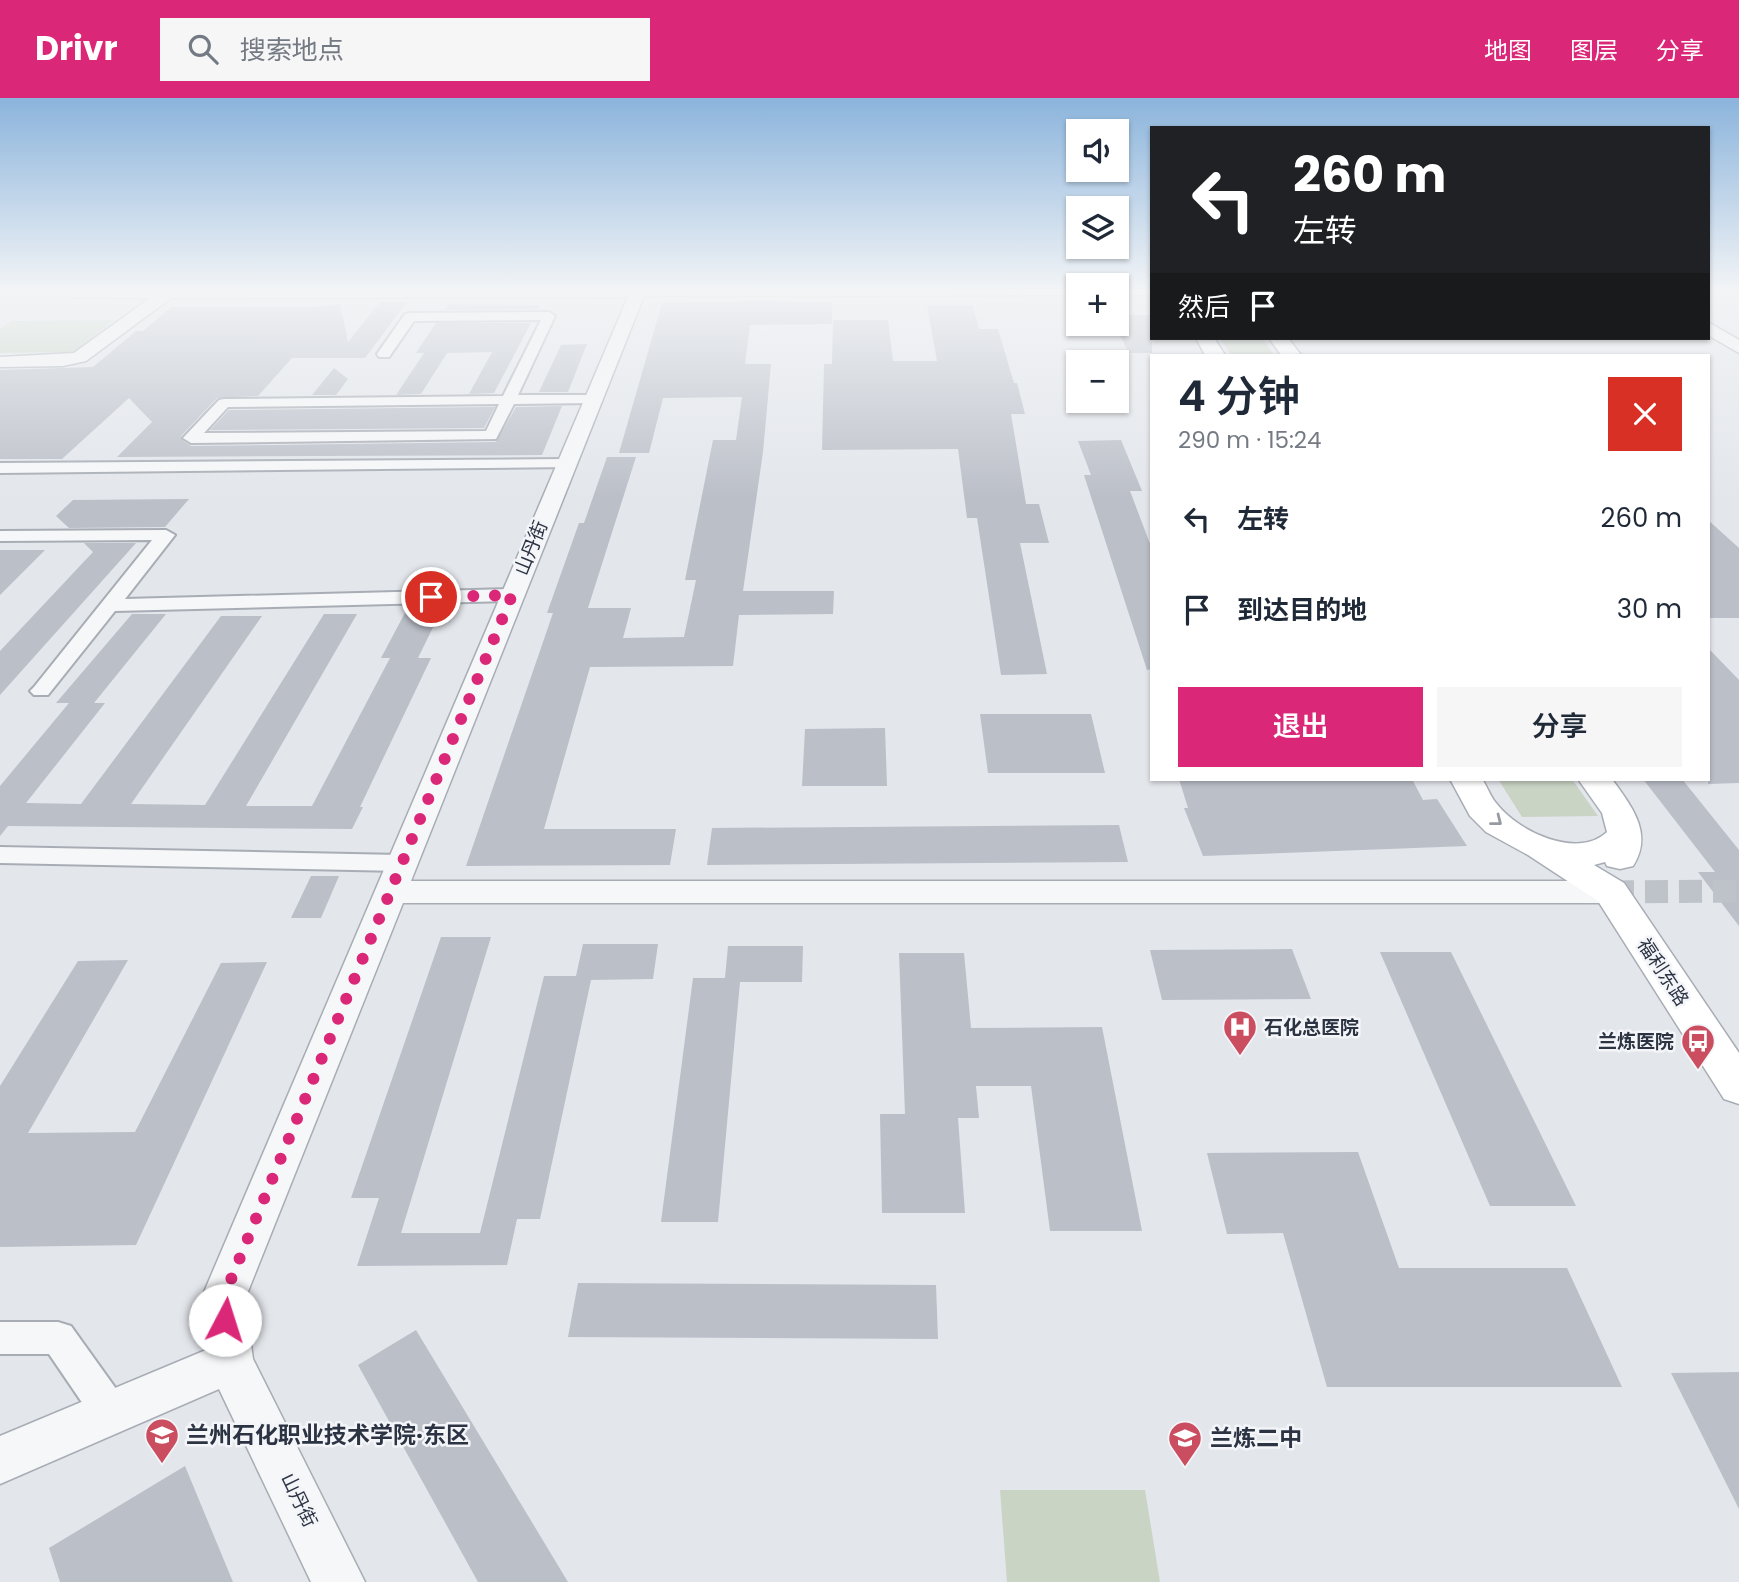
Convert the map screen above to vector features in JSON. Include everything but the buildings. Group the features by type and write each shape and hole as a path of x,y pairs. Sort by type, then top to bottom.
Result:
{"main road":[{"name":"福利东路","path":"1467,781 1485,812 1521,840 1542,849 1611,892 1739,1087"},
{"path":"1596,781 1619,813 1625,835 1611,892"},
{"name":"福利东路","path":"1542,849 1586,855 1618,845 1625,835"}],"street":[{"path":"0,362 63,361 72,358"},
{"path":"529,358 509,400 491,436 191,438 224,403 509,400 593,400"},
{"name":"山丹街","path":"339,1582 230,1362 223,1299 610,358"},
{"path":"0,468 566,464"},
{"path":"0,536 166,535 41,691"},
{"path":"110,605 512,595"},
{"path":"0,855 395,877 1611,892"},
{"path":"0,1338 58,1338 111,1413"},
{"path":"0,1460 230,1362"}],"green space":[{"path":"1499,781 1573,781 1598,816 1522,817"},
{"path":"1000,1490 1145,1490 1160,1582 1007,1582"}],"tunnel":[{"path":"1611,892 1739,891"}],"place":[{"name":"石化总医院","path":"1240,1057"},
{"name":"兰炼医院","path":"1698,1071"},
{"name":"兰州石化职业技术学院·东区","path":"162,1465"},
{"name":"兰炼二中","path":"1185,1468"}],"route":[{"path":"225,1320 223,1299 512,595 431,597"}]}
